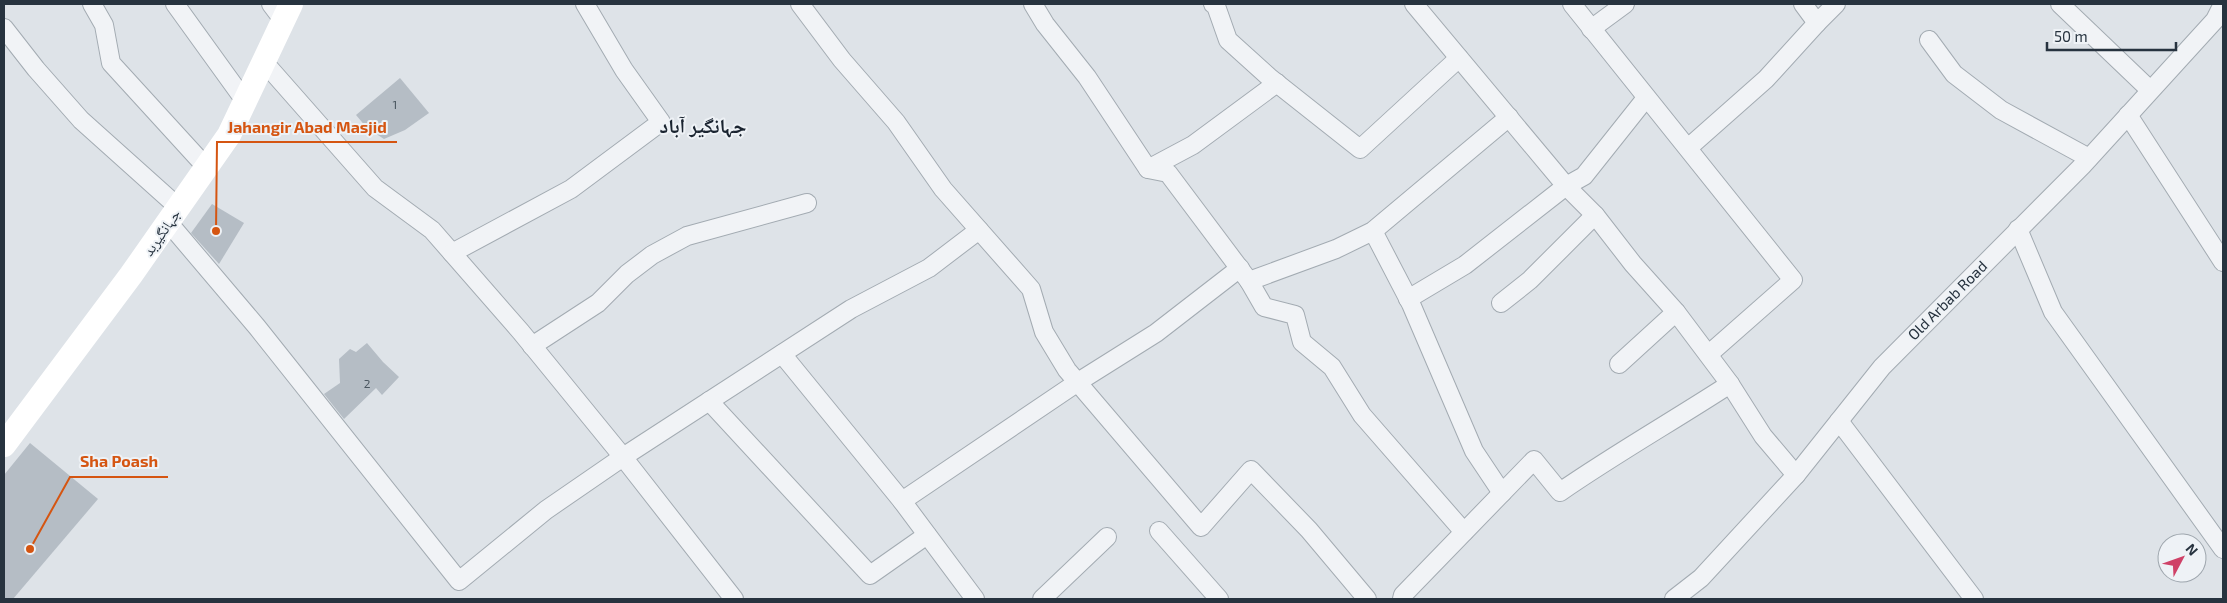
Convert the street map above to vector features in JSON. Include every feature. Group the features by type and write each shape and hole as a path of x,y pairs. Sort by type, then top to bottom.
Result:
{"street":[{"path":"92,4 104,25 111,63 206,167"},
{"path":"175,4 245,101"},
{"path":"452,253 571,189 661,122 624,70 585,4"},
{"path":"800,4 842,60 896,122 943,189 1031,289 1044,332 1067,370 1201,528 1251,470 1308,530 1367,599"},
{"path":"1033,4 1045,24 1087,77 1148,169 1168,173 1244,274 1264,307 1295,315 1302,342 1332,367 1362,415 1464,532"},
{"path":"1213,4 1216,6 1228,40 1277,83 1360,149 1459,58"},
{"path":"1414,4 1566,186 1595,216 1633,264 1676,312 1709,354 1763,436 1796,475"},
{"path":"1572,4 1793,280 1709,354"},
{"path":"1591,29 1625,4"},
{"path":"1803,4 1817,23"},
{"path":"1688,148 1766,79 1836,4"},
{"path":"2060,4 2150,90"},
{"name":"Old Arbab Road","path":"1676,599 1701,578 1796,475 1882,367 2088,158 2215,20 2223,4"},
{"name":"جہانگیربد","path":"4,445 173,215 229,135 264,62 282,9"},
{"path":"4,28 36,69 81,120 173,215 257,327 459,581 546,510 623,457 851,309 929,268 979,230"},
{"path":"1929,40 1954,74 2001,110 2088,158"},
{"path":"264,62 375,188 432,230 532,346 623,457 734,599"},
{"path":"1148,169 1192,145 1277,83"},
{"path":"1408,299 1464,265 1566,186 1584,176 1646,98"},
{"path":"2128,114 2223,262"},
{"path":"902,501 1078,382 1156,334 1244,274 1336,249 1373,231 1509,117"},
{"path":"532,346 598,303 628,274 652,255 687,236 807,203"},
{"path":"1501,303 1530,280 1595,216"},
{"path":"2018,229 2054,312 2223,549"},
{"path":"1373,231 1408,299 1474,452 1502,493"},
{"path":"1619,364 1676,312"},
{"path":"782,354 902,501 975,599"},
{"path":"1402,599 1403,595 1534,460 1560,492 1608,459 1657,431 1730,384"},
{"path":"709,401 870,575 927,535"},
{"path":"1839,421 1974,599"},
{"path":"1159,531 1219,599"},
{"path":"1042,599 1107,537"}],"building":[{"path":"400,78 429,113 405,130 384,139 367,128 356,115"},
{"path":"212,204 244,223 219,264 191,233"},
{"path":"367,343 399,377 382,395 376,388 344,419 324,394 340,383 339,359 350,349 356,352"},
{"path":"30,443 98,499 13,599 4,599 4,475"}],"place":[{"name":"Jahangir Abad Masjid","path":"216,231"},
{"name":"Sha Poash","path":"30,549"}],"district":[{"name":"جہانگیر آباد","path":"703,125"}]}
